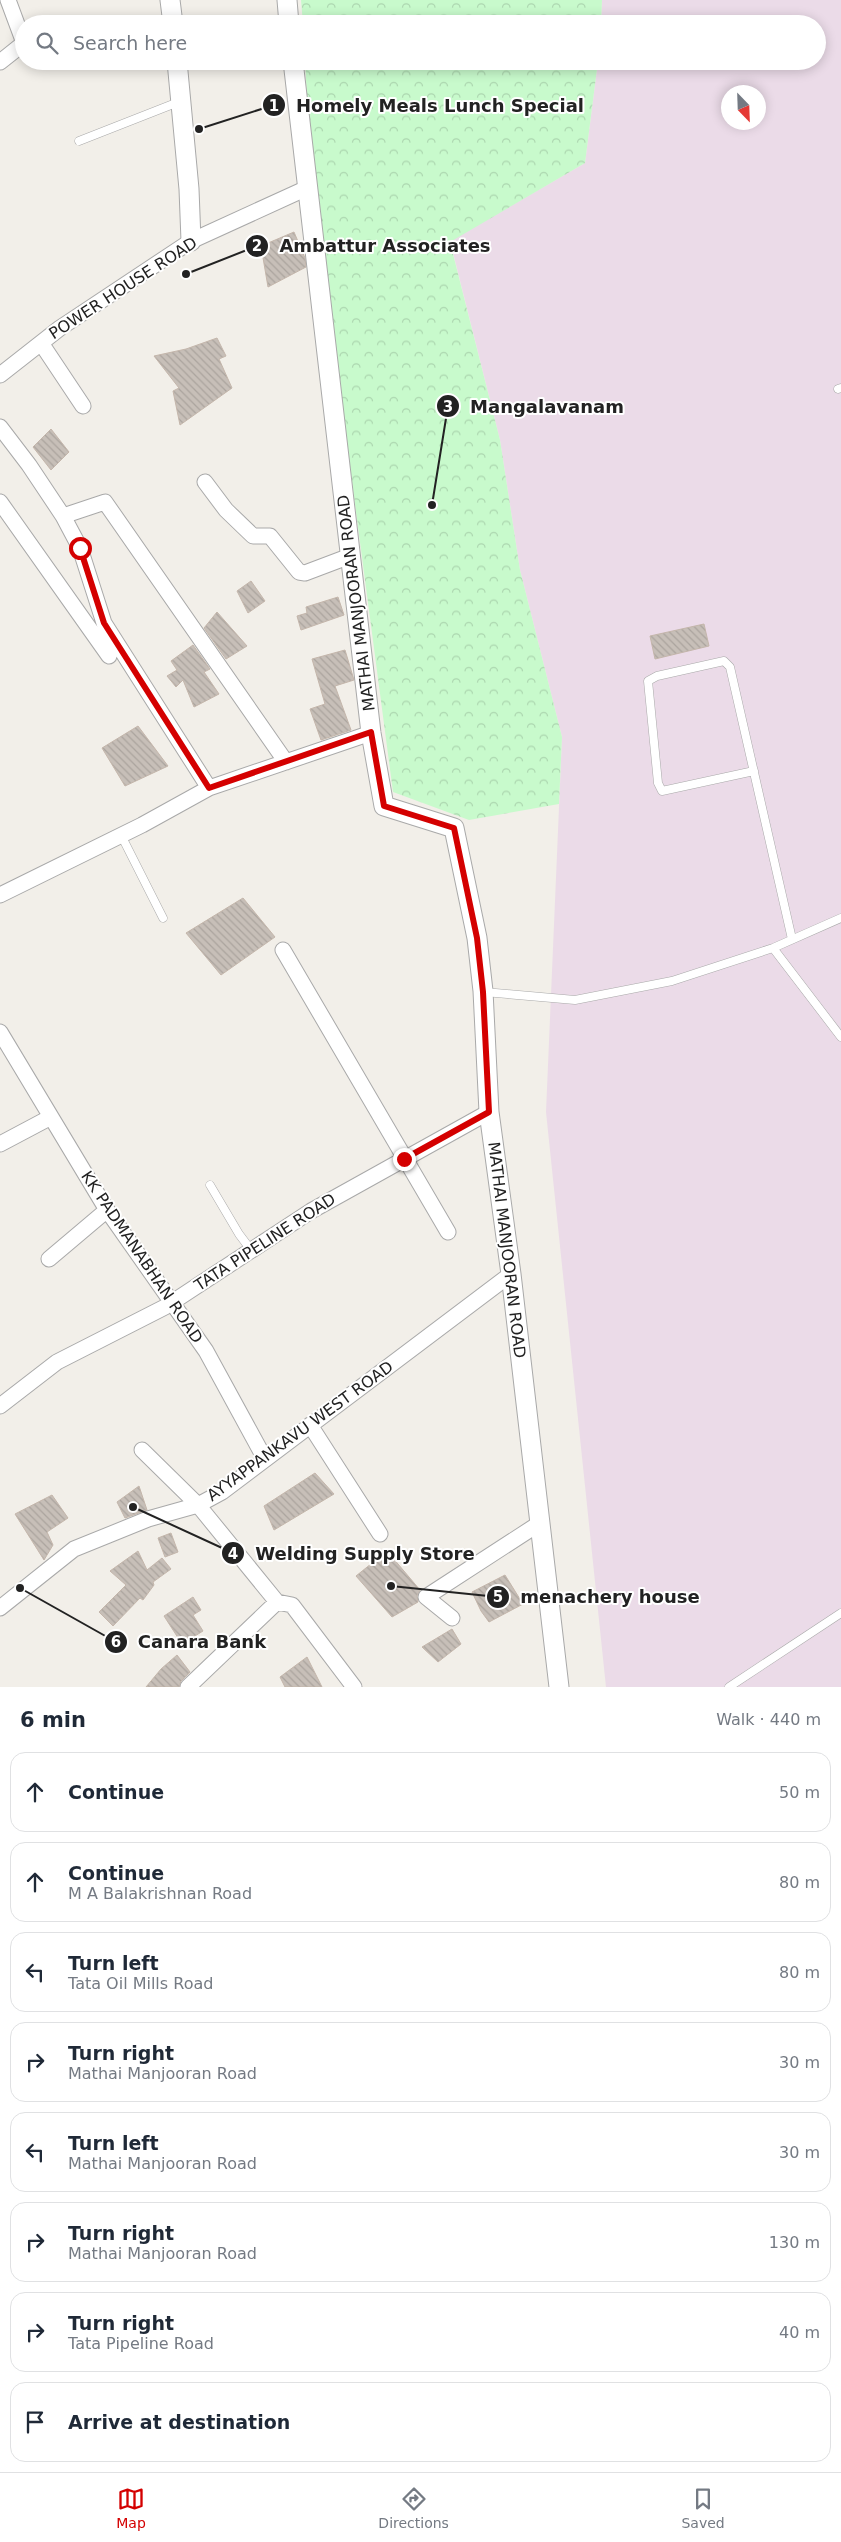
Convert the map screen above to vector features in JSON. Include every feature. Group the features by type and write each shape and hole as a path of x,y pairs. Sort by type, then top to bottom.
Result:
{"street":[{"path":"8,0 15,19"},
{"path":"287,0 288,15"},
{"path":"0,62 15,50"},
{"path":"178,70 191,241"},
{"name":"MATHAI MANJOORAN ROAD","path":"294,70 371,732 384,806 454,828 477,938 483,992 489,1112 511,1274 559,1687"},
{"name":"POWER HOUSE ROAD","path":"0,374 40,343 191,241 307,188"},
{"path":"40,343 83,406"},
{"path":"0,426 63,516 80,548 112,649"},
{"path":"205,482 226,510 253,536 270,536 275,540 299,572 306,573 350,556"},
{"path":"0,502 112,649 209,788"},
{"path":"63,516 106,502 286,762"},
{"path":"0,895 209,788 371,732"},
{"path":"283,950 448,1232"},
{"name":"KK PADMANABHAN ROAD","path":"0,1032 107,1210 206,1351 264,1460"},
{"name":"TATA PIPELINE ROAD","path":"0,1406 57,1362 172,1302 311,1211 489,1112"},
{"path":"0,1144 51,1117"},
{"path":"49,1258 107,1210"},
{"name":"AYYAPPANKAVU WEST ROAD","path":"0,1608 74,1549 148,1519 198,1505 222,1492 511,1274"},
{"path":"310,1425 380,1534"},
{"path":"142,1450 198,1505 277,1602 292,1605 354,1687"},
{"path":"452,1618 426,1597 540,1523"},
{"path":"188,1687 277,1602"}],"lane":[{"path":"79,141 181,101"},
{"path":"754,771 662,790 658,782 648,681 657,676 724,661 730,668 754,771 792,940"},
{"path":"120,835 163,918"},
{"path":"483,992 575,1000 672,981 773,948 841,918"},
{"path":"773,948 841,1037"},
{"path":"210,1185 239,1234 251,1250"},
{"path":"729,1687 841,1612"}],"shaded area":[{"path":"602,0 841,0 841,1687 606,1687 546,1112 562,737 520,570 500,440 450,241 585,163 597,70 826,70 826,15 601,15"}],"green space":[{"path":"301,0 602,0 601,15 302,15"},
{"path":"305,70 597,70 585,163 450,242 500,440 520,570 562,737 559,804 469,820 393,792 337,368 308,116"}],"building":[{"path":"294,232 305,258 306,267 268,287 261,246"},
{"path":"217,338 226,356 219,359 232,388 180,425 173,391 179,388 154,356 186,349"},
{"path":"51,429 69,452 51,470 33,447"},
{"path":"251,581 265,601 248,613 237,591"},
{"path":"338,597 344,615 301,630 297,616 307,613 306,607"},
{"path":"217,612 247,646 226,659 204,628"},
{"path":"704,624 709,646 655,659 650,636"},
{"path":"193,645 210,669 204,672 219,694 194,707 183,680 176,687 167,676 177,670 171,661"},
{"path":"345,650 354,680 335,686 351,730 321,740 310,709 325,704 312,659"},
{"path":"138,726 168,766 125,786 102,748"},
{"path":"243,898 275,937 221,975 186,933"},
{"path":"315,1473 334,1494 274,1530 264,1506"},
{"path":"139,1486 147,1510 125,1518 117,1502"},
{"path":"52,1495 68,1518 47,1532 53,1545 44,1560 15,1514"},
{"path":"171,1533 178,1552 165,1557 158,1538"},
{"path":"138,1551 147,1570 162,1558 171,1569 153,1582 154,1585 143,1600 140,1598 113,1626 99,1612 126,1585 110,1571"},
{"path":"387,1551 420,1590 417,1596 418,1602 392,1617 356,1576"},
{"path":"505,1575 523,1604 489,1622 481,1611 472,1592"},
{"path":"193,1597 201,1610 193,1615 203,1631 182,1644 164,1616"},
{"path":"452,1629 461,1644 438,1662 422,1647"},
{"path":"177,1655 190,1672 181,1681 179,1687 146,1687 161,1669"},
{"path":"307,1657 322,1687 285,1687 280,1677"}],"place":[{"name":"Homely Meals Lunch Special","path":"199,129"},
{"name":"Ambattur Associates","path":"186,274"},
{"name":"Mangalavanam","path":"432,505"},
{"name":"Welding Supply Store","path":"133,1507"},
{"name":"menachery house","path":"391,1586"},
{"name":"Canara Bank","path":"20,1588"}],"route":[{"path":"80,548 104,623 114,642 209,788 371,732 384,806 454,828 477,938 483,992 489,1112 404,1159"}]}
